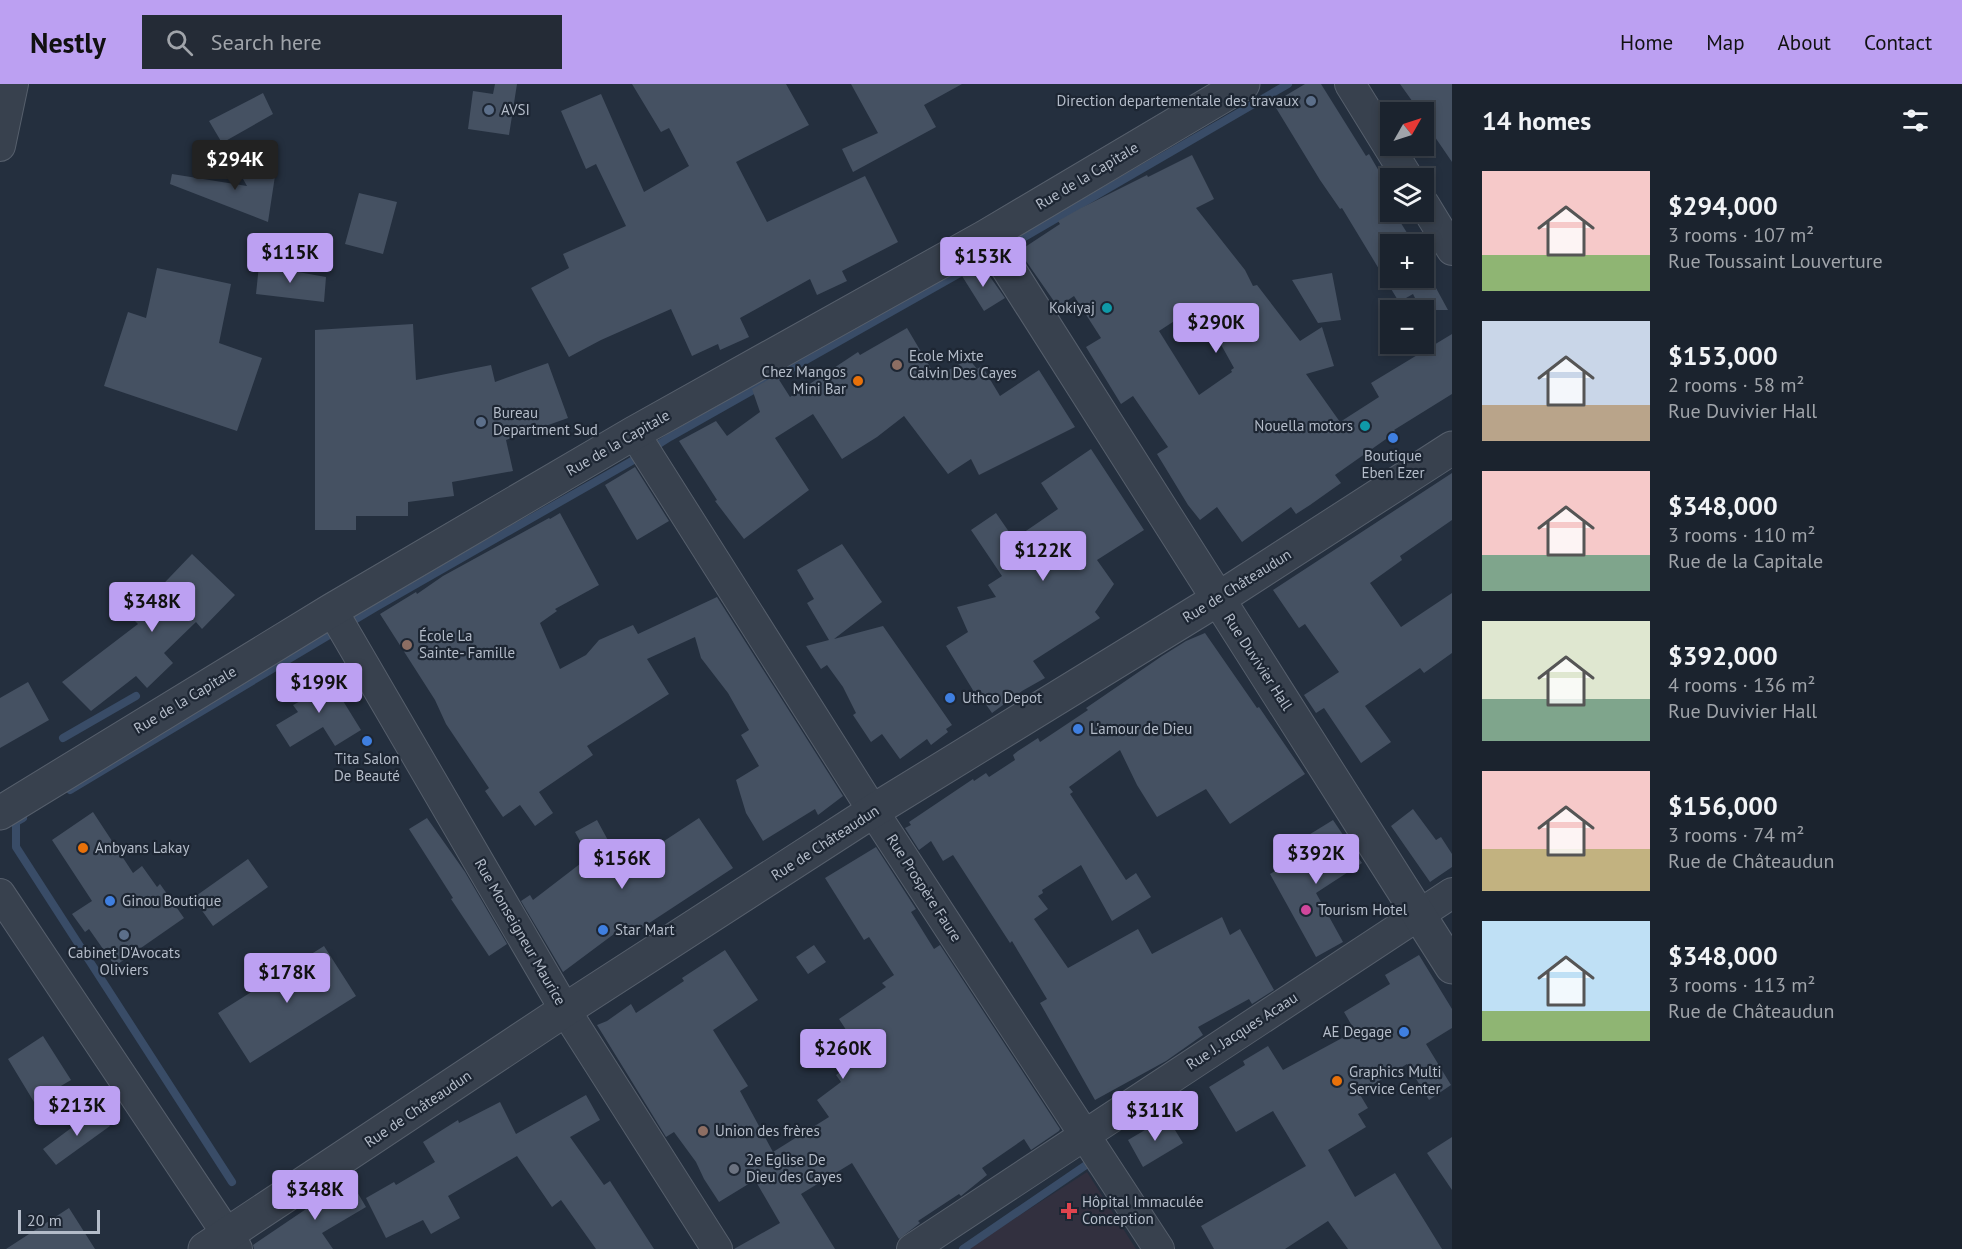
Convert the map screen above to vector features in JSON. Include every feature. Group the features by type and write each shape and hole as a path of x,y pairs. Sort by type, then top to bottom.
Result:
{"street":[{"path":"0,146 13,84"},
{"name":"Rue de la Capitale","path":"0,813 332,610 634,433 985,237 1243,84"},
{"path":"1350,84 1402,168"},
{"path":"1434,220 1452,250"},
{"name":"Rue Duvivier Hall","path":"985,237 1008,268 1452,967"},
{"name":"Rue Prospère Faure","path":"634,433 873,812 1086,1134 1159,1249"},
{"name":"Rue de Châteaudun","path":"223,1244 565,1010 873,812 1218,599 1452,448"},
{"name":"Rue Monseigneur Maurice","path":"332,610 565,1010 717,1249"},
{"name":"Rue J. Jacques Acaau","path":"912,1249 1452,893"},
{"path":"0,894 223,1244"}],"shaded area":[{"name":"Hôpital Immaculée Conception","path":"1087,1172 1136,1249 967,1249"}],"building":[{"path":"495,84 517,84 509,135 468,129 473,91 493,94"},
{"path":"632,84 786,84 809,125 736,162 767,222 865,176 898,242 842,271 847,281 817,295 810,279 740,318 749,337 720,350 718,344 692,356 671,309 569,357 531,288 569,268 563,254 626,226 596,164 586,169 561,111 601,94 644,192 689,166 669,128 661,132"},
{"path":"851,84 962,84 924,105 936,127 853,172 842,149 878,133"},
{"path":"1305,84 1321,84 1366,156 1369,154 1380,173 1380,222 1400,222 1408,234 1380,234 1380,271 1342,208 1340,209 1320,180 1273,103"},
{"path":"1400,84 1452,84 1452,162 1434,136 1434,102 1413,102"},
{"path":"263,93 273,114 222,143 209,121"},
{"path":"1192,155 1214,199 1196,208 1245,270 1253,286 1257,285 1300,341 1322,327 1334,366 1306,374 1340,422 1379,397 1371,383 1419,354 1434,354 1434,345 1452,334 1452,394 1394,430 1396,432 1335,475 1341,483 1310,505 1296,514 1291,507 1242,542 1217,507 1200,520 1188,505 1157,454 1168,447 1133,396 1121,404 1086,347 1101,338 1074,296 1058,307 1019,251 1060,224 1058,221 1147,175 1148,177","holes":["1199,305 1234,368 1232,372 1199,395 1159,331"]},
{"path":"234,163 275,176 268,222 170,184 172,174 247,186"},
{"path":"359,193 397,202 383,254 345,244"},
{"path":"981,264 1005,298 984,311 962,276"},
{"path":"259,265 326,277 324,302 256,294"},
{"path":"157,268 231,284 219,343 262,358 237,431 104,386 128,312 146,318"},
{"path":"1332,273 1341,320 1318,323 1292,280"},
{"path":"1434,284 1448,310 1434,310 1434,300 1416,300 1413,294 1398,300 1391,288 1434,288"},
{"path":"413,324 416,380 491,365 495,382 548,363 568,418 506,440 513,471 452,482 454,496 408,502 408,516 356,516 356,530 315,530 315,330"},
{"path":"907,328 936,377 969,359 977,369 982,366 1000,396 1039,370 1075,427 979,475 971,459 948,474 904,416 877,437 842,459 813,414 775,438 809,490 744,539 715,501 717,500 679,441 716,421 727,436 760,412 752,389 776,375 790,397 858,352 860,355"},
{"path":"1091,449 1144,530 1097,560 1114,584 1095,612 1100,618 1033,661 1045,678 1022,691 992,713 985,703 982,705 946,646 968,632 957,607 996,597 988,585 1002,576 971,530 996,513 1014,539 1058,509 1041,483"},
{"path":"635,467 669,521 637,540 605,485"},
{"path":"1452,473 1452,520 1400,556 1402,560 1370,583 1401,627 1452,593 1452,653 1424,673 1420,668 1365,706 1391,742 1361,763 1324,708 1316,713 1304,695 1339,672 1305,624 1299,628 1273,590"},
{"path":"560,513 599,585 555,609 557,611 540,623 560,669 586,655 599,640 633,625 638,634 717,597 843,796 818,815 815,809 763,841 746,813 736,780 759,766 741,735 749,730 728,693 701,658 695,637 647,659 669,694 587,746 593,755 539,792 553,813 535,826 520,805 503,817 485,791 489,788 446,724 435,700 380,614 416,592 417,594 443,576"},
{"path":"842,544 882,602 834,639 883,626 952,725 946,729 948,732 931,745 927,739 900,759 882,734 871,742 853,715 856,713 843,687 827,665 821,669 806,646 829,640 807,603 814,599 797,570"},
{"path":"192,554 235,595 202,629 196,622 164,653 173,663 147,688 136,676 91,711 62,682 138,624 120,606 136,591 147,601"},
{"path":"1205,633 1305,774 1230,824 1206,789 1157,817 1137,785 1120,750 1069,787 1073,792 1070,794 1126,880 1136,873 1151,897 1112,921 1081,865 1042,890 1043,893 1038,896 1048,909 1034,919 1068,968 1138,929 1152,954 1222,917 1230,935 1240,929 1274,990 1252,1004 1249,999 1198,1027 1203,1035 1166,1061 1095,1100 1040,1003 1047,999 1012,941 1010,943 953,855 943,861 931,841 919,850 905,828 911,825 909,822 973,779 974,781 986,773 989,777 1015,760 1013,755 1018,751 1038,738 1040,742 1162,656 1186,641"},
{"path":"324,670 361,730 335,746 323,727 290,747 276,725 298,712 293,705 306,698 299,686"},
{"path":"28,682 49,720 0,748 0,698"},
{"path":"1413,809 1436,840 1441,837 1452,854 1452,867 1430,882 1391,826"},
{"path":"93,812 133,873 142,866 157,887 160,884 184,918 115,966 89,929 85,932 72,914 92,901 52,840"},
{"path":"427,818 465,872 507,944 489,956 409,829"},
{"path":"699,818 733,868 631,935 626,925 563,972 521,901 530,895 533,900 589,857 575,832 597,820 623,868"},
{"path":"1333,820 1362,863 1316,893 1343,942 1316,957 1270,874 1315,848 1307,836"},
{"path":"876,847 916,909 911,912 934,949 940,945 1060,1129 1031,1150 1024,1139 982,1168 987,1175 961,1196 959,1194 918,1221 920,1223 899,1239 852,1163 801,1194 835,1249 734,1249 780,1223 755,1180 719,1202 696,1162 674,1132 666,1137 597,1025 607,1021 631,1004 636,1013 684,981 682,978 725,950 758,1000 713,1030 748,1086 740,1091 773,1152 829,1117 817,1100 841,1082 836,1075 863,1056 839,1019 886,987 882,983 894,975 869,937 864,940 825,878"},
{"path":"248,859 268,887 213,926 193,898"},
{"path":"814,945 826,962 808,974 796,957"},
{"path":"324,946 356,996 250,1063 218,1013"},
{"path":"1419,955 1452,1009 1452,1028 1426,1044 1451,1085 1429,1100 1407,1064 1359,1093 1368,1108 1358,1114 1366,1127 1328,1150 1355,1197 1395,1173 1442,1249 1348,1249 1328,1221 1285,1249 1214,1249 1201,1226 1306,1166 1273,1111 1236,1132 1209,1087 1245,1065 1243,1061 1268,1046 1283,1070 1355,1031 1344,1012 1390,984 1385,975"},
{"path":"43,1036 71,1080 34,1102 8,1059"},
{"path":"586,1095 600,1120 570,1137 604,1185 610,1181 654,1249 596,1249 561,1200 552,1207 517,1156 448,1196 460,1218 431,1234 423,1220 386,1238 366,1198 394,1182 396,1185 435,1162 423,1142 458,1120 459,1123 500,1102 516,1134"},
{"path":"98,1108 110,1126 56,1165 43,1149"},
{"path":"1167,1117 1183,1143 1143,1167 1128,1140"},
{"path":"1452,1137 1452,1190 1427,1153"},
{"path":"350,1180 366,1207 322,1233 333,1249 254,1249 253,1245 312,1205 311,1203"},
{"path":"69,1208 95,1249 6,1249"}],"waterway":[{"path":"1002,250 1288,84"},
{"path":"70,790 376,607 990,256"},
{"path":"63,738 136,696"},
{"path":"23,818 16,822 16,847 232,1182"},
{"path":"963,1249 1089,1163 1092,1169"}],"place":[{"name":"Direction departementale des travaux","path":"1311,101"},
{"name":"AVSI","path":"489,110"},
{"name":"Kokiyaj","path":"1107,308"},
{"name":"Ecole Mixte Calvin Des Cayes","path":"897,365"},
{"name":"Chez Mangos Mini Bar","path":"858,381"},
{"name":"Bureau Department Sud","path":"481,422"},
{"name":"Nouella motors","path":"1365,426"},
{"name":"Boutique Eben Ezer","path":"1393,438"},
{"name":"École La Sainte- Famille","path":"407,645"},
{"name":"Uthco Depot","path":"950,698"},
{"name":"L'amour de Dieu","path":"1078,729"},
{"name":"Tita Salon De Beauté","path":"367,741"},
{"name":"Anbyans Lakay","path":"83,848"},
{"name":"Ginou Boutique","path":"110,901"},
{"name":"Tourism Hotel","path":"1306,910"},
{"name":"Star Mart","path":"603,930"},
{"name":"Cabinet D'Avocats Oliviers","path":"124,935"},
{"name":"AE Degage","path":"1404,1032"},
{"name":"Graphics Multi Service Center","path":"1337,1081"},
{"name":"Union des frères","path":"703,1131"},
{"name":"2e Eglise De Dieu des Cayes","path":"734,1169"},
{"name":"Hôpital Immaculée Conception","path":"1069,1211"}]}
